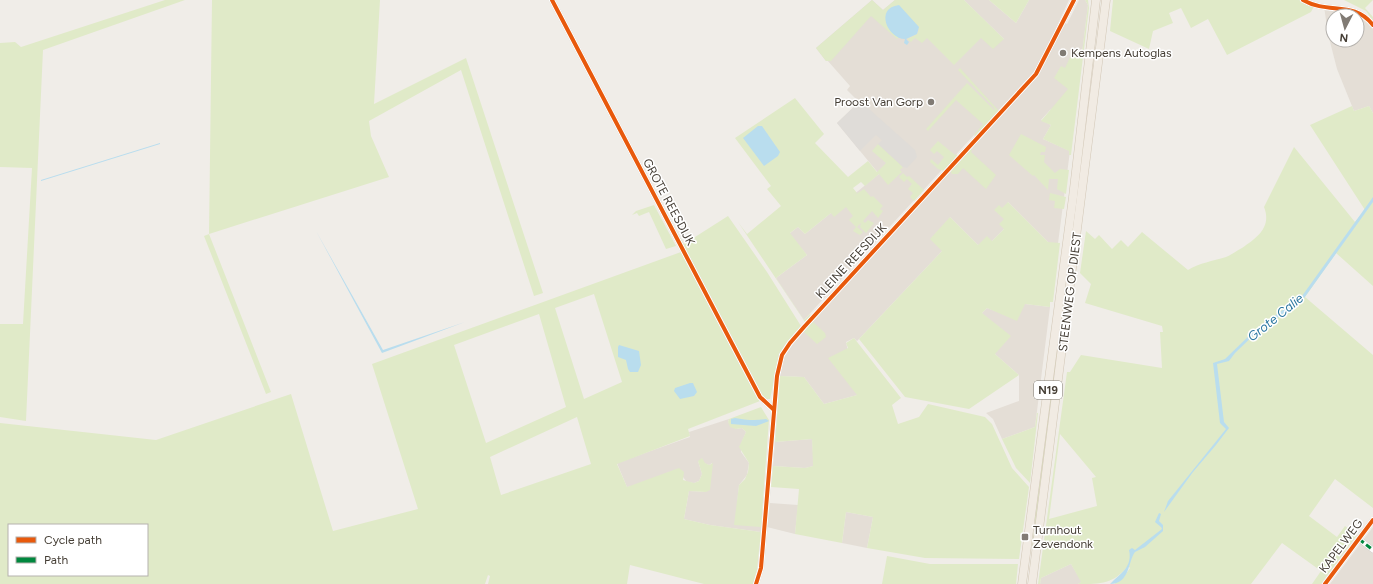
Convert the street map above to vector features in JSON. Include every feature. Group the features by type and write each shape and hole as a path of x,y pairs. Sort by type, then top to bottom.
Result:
{"main road":[{"name":"STEENWEG OP DIEST","path":"1022,584 1096,0"},
{"name":"STEENWEG OP DIEST","path":"1032,584 1106,0"},
{"path":"1066,243 1075,244"},
{"path":"1025,562 1034,563"}],"street":[{"name":"GROTE REESDIJK","path":"552,0 760,397 773,409"},
{"name":"KLEINE REESDIJK","path":"756,584 761,568 773,409 780,360 790,343 1036,74 1074,0"},
{"path":"1303,0 1318,5 1351,5 1363,11 1373,25"},
{"name":"KAPELWEG","path":"1325,584 1373,520"},
{"path":"1359,539 1373,550"}],"shaded area":[{"path":"872,0 883,10 895,0 981,38 1004,39 964,0 989,0 1016,23 1029,0 1069,0 1037,69 1030,78 974,135 804,320 776,278 807,255 789,234 798,227 805,234 879,174 837,123 859,102 847,90 850,86 827,60 826,61 816,48"},
{"path":"1079,0 1085,0 1088,5 1077,94 1050,110 1041,120 1051,125 1043,139 1070,151 1057,251 1008,202 1004,229 992,241 978,245 950,217 942,251 857,341 854,338 846,342 857,395 824,404 804,377 780,376 783,359 788,349 803,331 1039,74 1065,23 1067,24"},
{"path":"1324,6 1342,6 1348,8 1325,8 1325,13"},
{"path":"1365,21 1373,29 1373,113 1369,106 1354,111 1337,69 1332,48 1365,48"},
{"path":"860,101 915,150 917,157 907,168 903,167 878,144 882,140 876,135 860,151 837,123"},
{"path":"1025,304 1050,307 1035,427 1002,439 993,419 986,413 1019,401 1019,375 995,354 982,313 987,308 998,312"},
{"path":"729,419 728,422 736,429 742,428 746,432 741,444 741,452 749,463 747,475 739,485 737,504 762,507 761,532 710,525 684,519 689,491 706,492 712,463 709,465 698,461 702,474 699,481 694,483 687,482 683,477 627,487 617,463 690,437 689,432"},
{"path":"812,439 814,466 805,468 773,466 775,442"},
{"path":"770,503 798,505 795,534 767,527"},
{"path":"846,512 873,517 867,548 842,543"},
{"path":"1373,527 1373,584 1330,584 1339,572"},
{"path":"1071,564 1082,582 1078,584 1040,584 1041,578"}],"green space":[{"path":"165,0 185,0 43,50 26,421 0,417 0,324 23,324 32,168 0,167 0,43 15,42 21,47"},
{"path":"212,0 380,0 374,104 466,58 543,293 534,296 461,70 369,121 371,136 389,177 209,234"},
{"path":"872,0 883,10 895,0 964,0 1004,39 993,49 981,38 954,65 927,38 922,43 915,38 911,42 907,39 917,34 919,29 900,36 897,39 871,16 831,61 826,61 816,48"},
{"path":"989,0 1029,0 1016,23"},
{"path":"1085,0 1088,0 1089,8 1071,155 1069,155 1069,151 1043,139 1051,125 1041,121 1068,89 1054,78 1061,66 1065,68 1074,49 1082,53 1088,5"},
{"path":"1113,0 1299,0 1314,6 1311,12 1227,55 1208,19 1191,28 1181,8 1169,13 1173,23 1153,31 1149,49 1110,31"},
{"path":"1344,0 1373,0 1365,8 1360,8"},
{"path":"1365,8 1373,17 1373,21"},
{"path":"960,68 999,111 976,137 974,135 983,124 956,100 928,131 926,129 967,83 994,110 995,109 958,70"},
{"path":"795,98 824,134 815,143 848,177 868,161 877,172 886,163 872,151 878,144 903,167 900,170 902,172 888,185 879,174 865,186 861,182 853,188 857,193 853,196 864,189 871,197 873,196 883,206 880,209 883,211 878,218 872,211 863,221 865,223 868,220 874,223 866,233 860,227 861,223 857,227 863,232 860,235 853,231 856,227 849,220 853,216 846,207 834,217 831,213 805,234 798,227 790,233 807,255 776,278 804,320 810,314 811,316 805,322 738,222 747,234 781,206 767,189 771,186 735,138"},
{"path":"1352,106 1354,111 1369,106 1373,113 1373,286 1336,253 1305,297 1373,355 1373,508 1335,479 1309,516 1337,537 1345,526 1357,535 1321,584 1312,584 1321,571 1282,543 1251,584 1114,584 1123,578 1130,568 1128,566 1123,572 1112,580 1094,584 1078,584 1081,582 1071,564 1041,578 1040,584 1038,584 1067,372 1070,372 1081,355 1162,368 1160,332 1163,332 1162,326 1085,303 1091,284 1080,273 1086,231 1095,239 1099,235 1112,249 1121,240 1128,247 1142,232 1188,270 1226,257 1248,244 1262,231 1266,220 1264,207 1294,147 1355,222 1365,210 1310,125","holes":["1060,434 1096,477 1092,478 1097,506 1049,519"]},
{"path":"1021,134 1046,147 1045,152 1041,152 1040,155 1045,155 1044,162 1055,173 1060,169 1069,170 1066,194 1057,189 1058,179 1049,179 1048,190 1034,175 1033,176 1009,155"},
{"path":"938,141 958,156 944,171 938,169 930,162 931,159 938,165 944,157 937,151 934,154 930,150"},
{"path":"970,149 972,150 971,152 996,175 986,189 963,168 958,174 952,174 950,171"},
{"path":"903,173 907,177 909,176 924,190 914,201 910,197 913,193 908,189 912,184 907,179 904,182 899,177"},
{"path":"1050,193 1066,197 1064,209 1054,208 1055,201 1049,200"},
{"path":"1008,202 1048,242 1060,243 1053,302 1050,302 1050,307 1025,304 1017,321 987,308 982,313 1011,336 995,354 1019,375 969,409 905,397 859,339 942,251 930,239 950,217 978,245 987,236 992,241 1004,229 999,224 1004,219 994,210 999,205 1002,208"},
{"path":"654,205 676,246 666,249 649,212 639,216 637,213 632,215 636,211"},
{"path":"728,216 767,272 801,326 780,353 770,399 763,399 671,226 673,225 684,244"},
{"path":"209,234 271,392 266,394 204,236"},
{"path":"681,252 760,401 688,429 690,436 617,464 627,487 679,468 684,472 683,480 694,483 699,481 702,474 698,461 702,458 705,463 709,465 713,463 710,490 706,492 689,491 684,519 710,525 761,532 757,570 753,584 704,584 630,565 627,584 488,584 490,576 488,575 485,584 0,584 0,423 156,440 291,394 333,531 418,509 372,364","holes":["594,294 622,382 584,399 555,308","539,314 566,407 486,443 454,345","577,417 591,464 501,495 490,457"]},
{"path":"1069,254 1034,548 1032,548 1035,522 1034,513"},
{"path":"812,321 825,333 826,337 817,344 803,331"},
{"path":"854,338 901,398 892,405 898,424 919,417 928,404 985,417 992,424 1012,468 1029,487 1019,559 925,558 867,548 873,517 846,512 842,543 795,534 799,489 771,487 773,466 805,468 813,466 812,439 775,442 780,376 804,377 824,404 857,395 828,358 848,348 846,343"},
{"path":"761,407 769,420 761,527 734,525 739,485 745,479 748,472 749,463 739,447 746,432 742,428 736,429 730,427 728,422 729,419"},
{"path":"1037,413 1030,483 1016,468 1002,439 1035,427"},
{"path":"887,556 930,564 1018,564 1016,584 882,584"}],"water":[{"path":"899,5 919,27 917,34 906,39 909,42 907,45 904,43 905,39 899,38 893,34 886,23 885,17 887,12 891,7"},
{"path":"758,126 762,126 780,152 778,156 764,166 743,138"},
{"path":"160,144 41,181 41,180"},
{"name":"Grote Calie","path":"1373,197 1373,202 1302,301 1258,331 1235,353 1229,361 1217,364 1224,422 1229,428 1193,472 1164,512 1168,501 1226,429 1220,423 1213,363 1225,359 1255,330 1302,296"},
{"path":"316,231 383,350 465,322 382,353"},
{"path":"619,345 639,351 641,365 638,372 630,372 626,360 618,357"},
{"path":"693,383 697,392 694,396 680,399 674,391 675,388"},
{"path":"735,418 750,420 766,419 769,421 756,426 731,424 731,419"},
{"path":"1159,513 1161,514 1159,521 1163,525 1163,531 1145,547 1135,552 1125,576 1121,580 1117,583 1110,584 1125,570 1130,556 1129,550 1132,548 1135,550 1162,529 1155,522"}],"marked path":[{"path":"1359,539 1373,550"}],"cycle path":[{"path":"552,0 760,397 773,409"},
{"path":"756,584 761,568 777,376 782,355 804,327 1036,74 1074,0"},
{"path":"1303,0 1322,7 1349,10 1365,17 1373,25"},
{"path":"1325,584 1373,520"}],"place":[{"name":"Kempens Autoglas","path":"1063,53"},
{"name":"Proost Van Gorp","path":"931,102"},
{"name":"Turnhout Zevendonk","path":"1025,537"}]}
